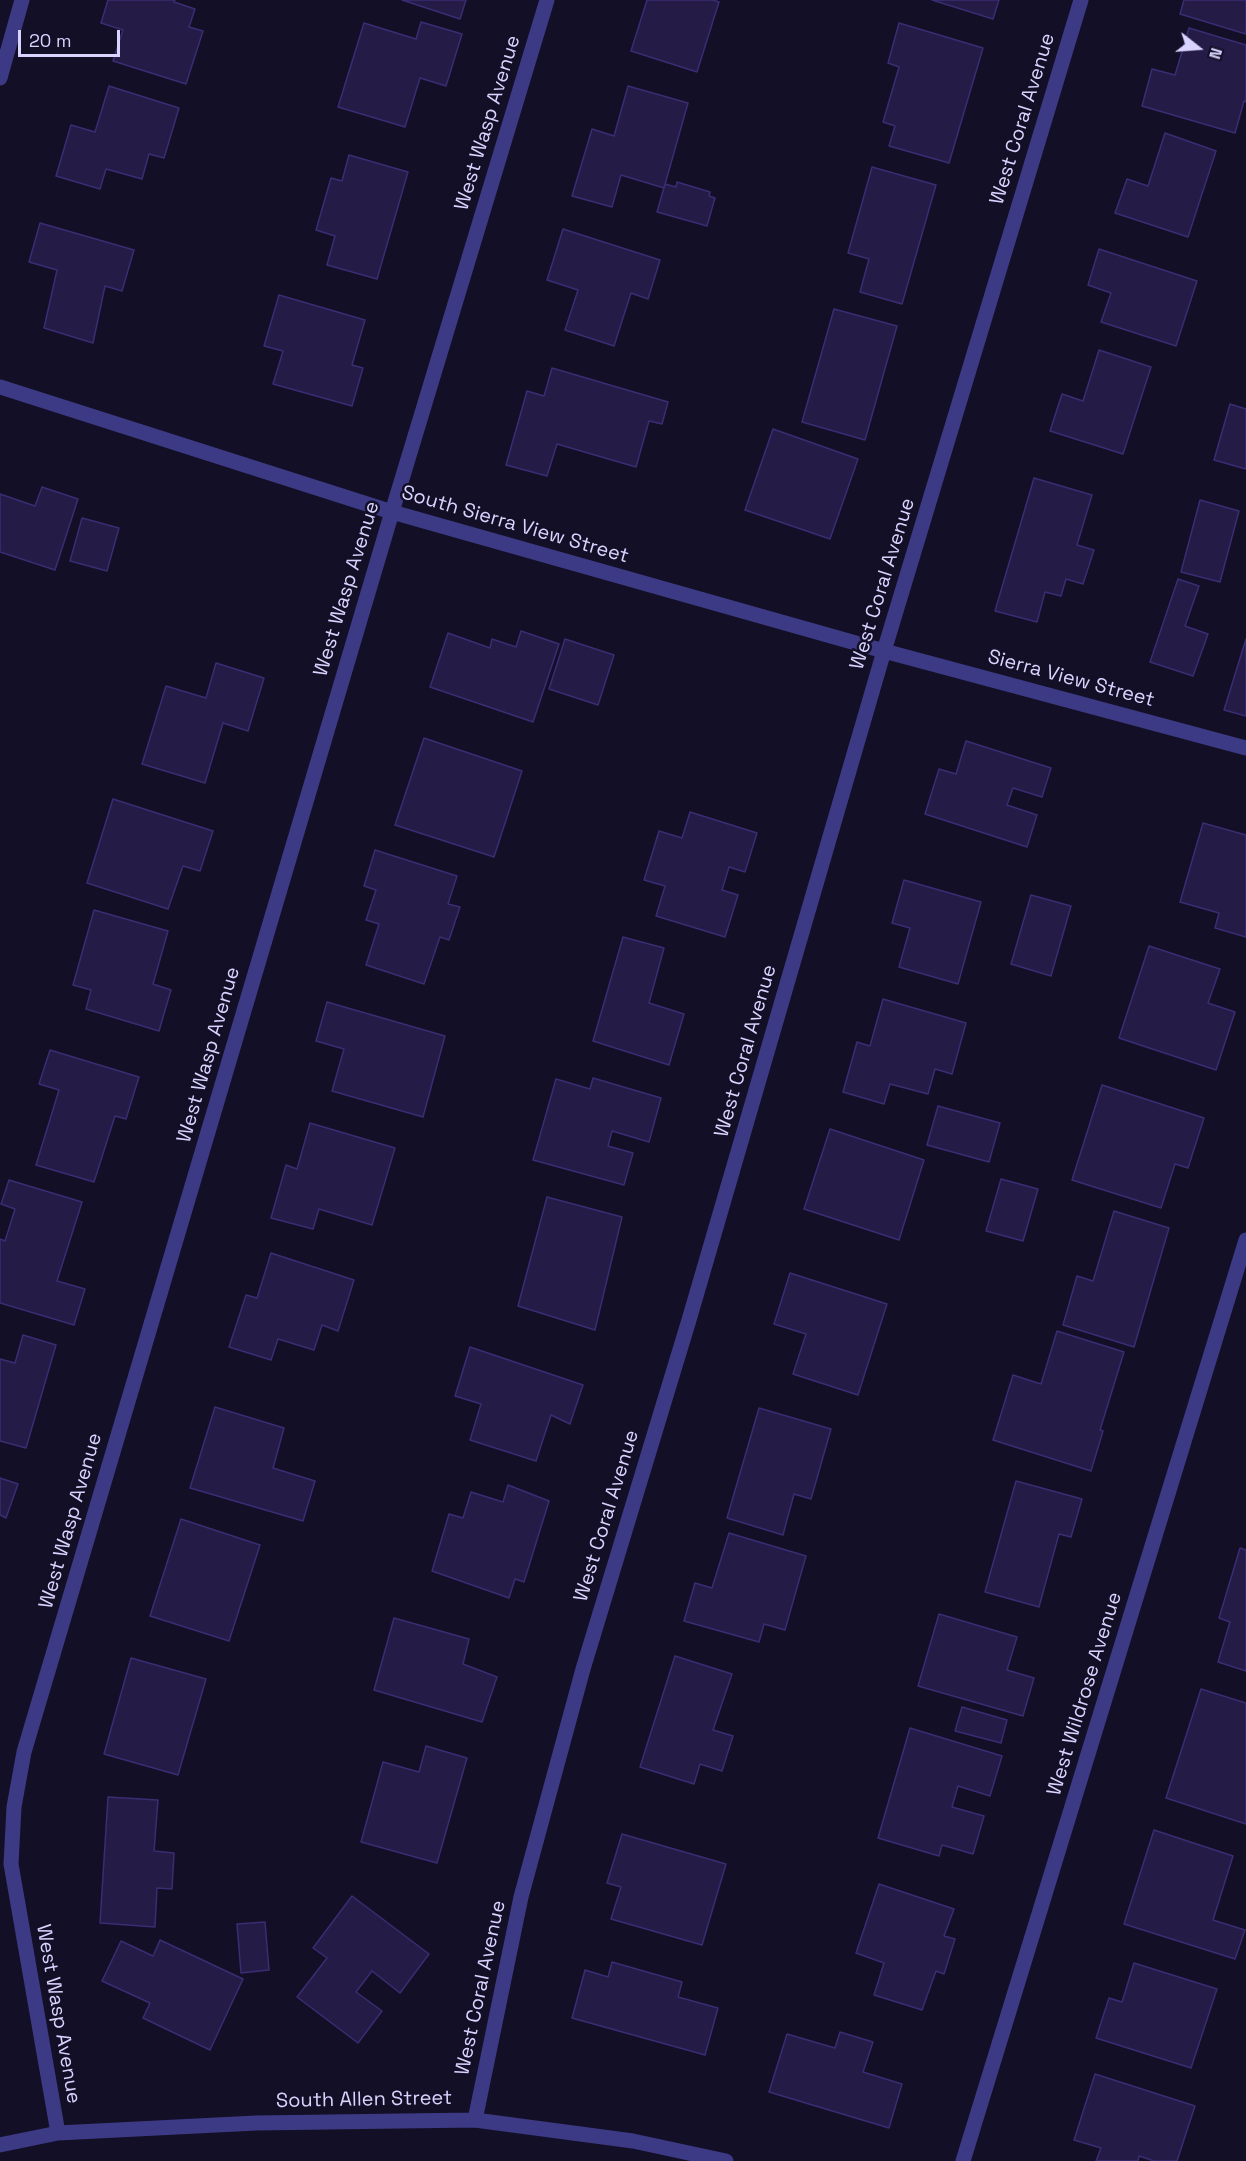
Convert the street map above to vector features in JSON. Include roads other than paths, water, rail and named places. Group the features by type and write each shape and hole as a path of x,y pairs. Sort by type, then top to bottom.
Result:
{"street":[{"path":"0,78 22,0"},
{"name":"West Wasp Avenue","path":"57,2133 11,1864 14,1807 24,1752 392,512 547,0"},
{"name":"West Coral Avenue","path":"475,2120 521,1898 583,1669 689,1320 884,651 1081,0"},
{"name":"South Sierra View Street","path":"0,387 392,512 884,651"},
{"name":"Sierra View Street","path":"884,651 1246,748"},
{"name":"West Wildrose Avenue","path":"963,2161 1246,1240"},
{"name":"South Allen Street","path":"0,2145 57,2133 256,2123 475,2120 633,2141 726,2161"}]}
